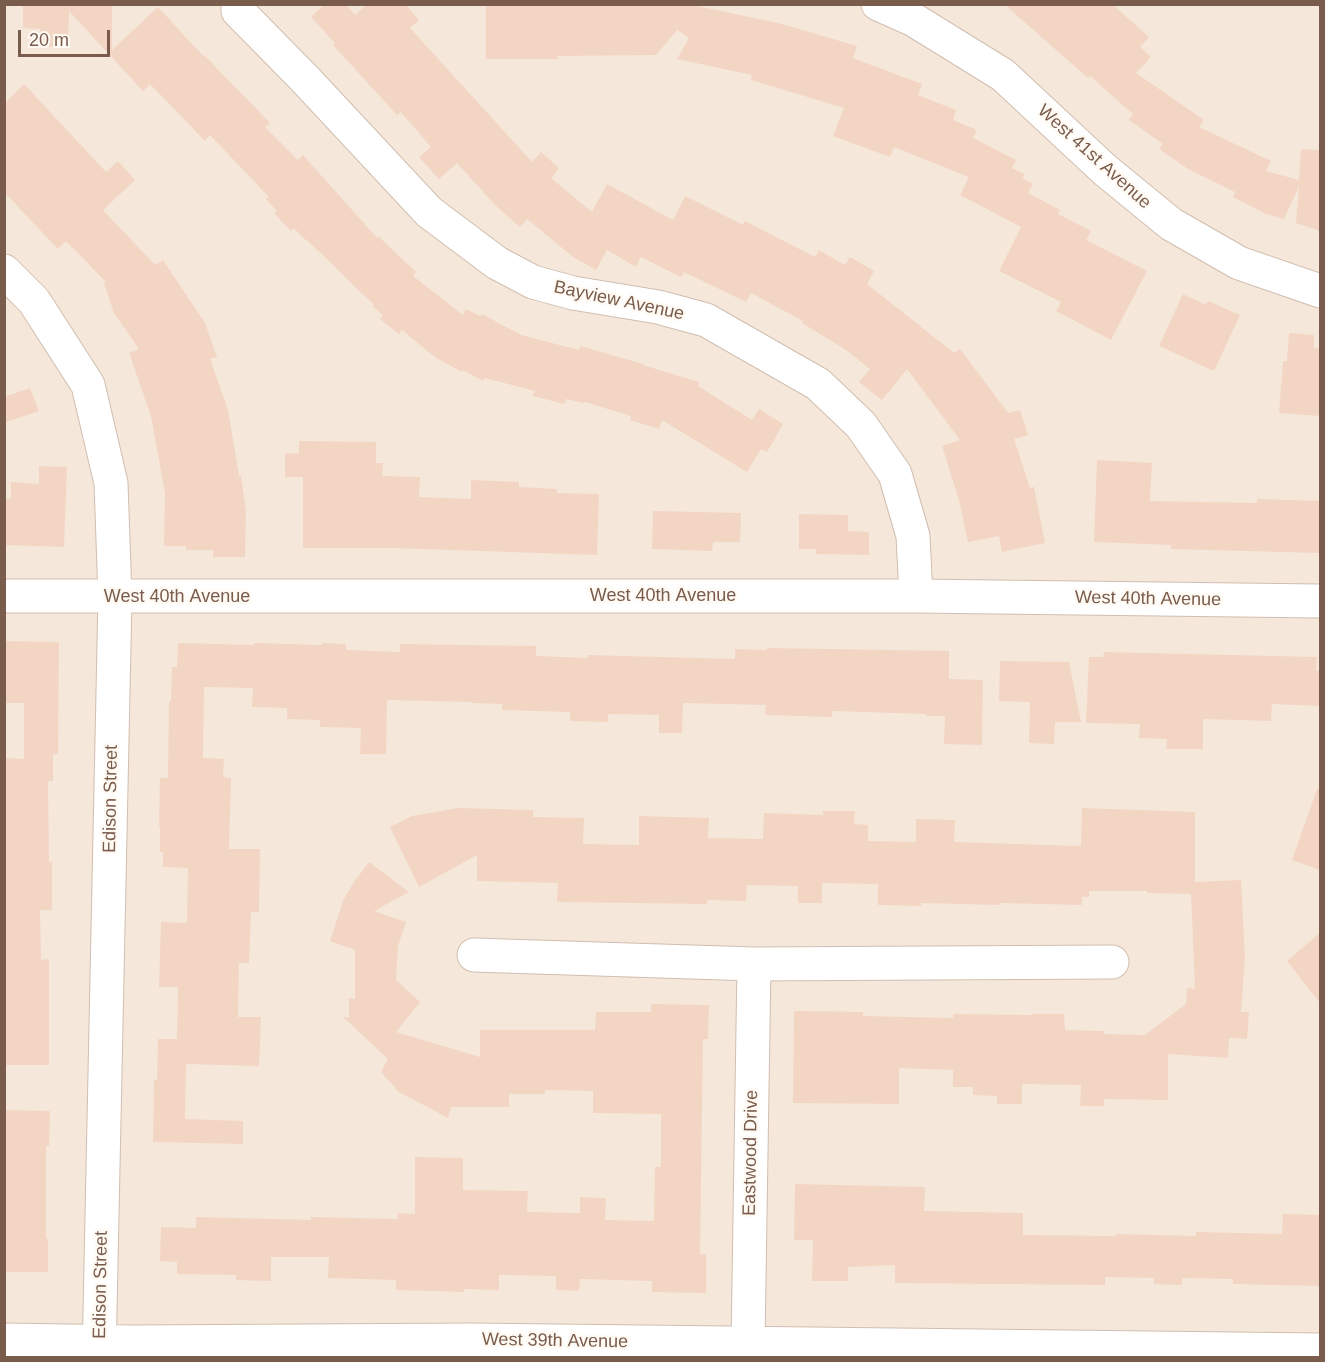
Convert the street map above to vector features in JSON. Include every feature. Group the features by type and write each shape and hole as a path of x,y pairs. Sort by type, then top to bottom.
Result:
{"street":[{"name":"Bayview Avenue","path":"238,4 238,11 429,212 497,263 533,282 573,293 658,307 706,320 818,384 861,425 895,474 913,536 915,596"},
{"name":"West 41st Avenue","path":"878,4 914,20 1003,75 1105,170 1171,224 1239,263 1320,291"},
{"name":"Edison Street","path":"4,271 34,302 88,385 111,483 115,597 100,1350"},
{"name":"West 40th Avenue","path":"4,596 915,596 1320,602"},
{"path":"474,955 754,964 1113,962"},
{"name":"Eastwood Drive","path":"748,1343 754,964"},
{"name":"West 39th Avenue","path":"4,1340 100,1350 472,1340 1320,1350"}],"shaded area":[{"path":"5,5 1320,5 1320,1357 5,1357"}],"building":[{"path":"23,4 112,4 112,50 158,7 270,123 265,127 298,160 303,155 377,238 378,236 416,272 413,276 463,315 466,309 480,316 482,314 521,335 579,350 580,346 699,382 698,386 752,420 759,409 783,424 767,452 761,449 747,472 662,420 659,429 630,420 631,416 585,402 566,399 564,404 533,396 535,391 485,378 483,381 436,358 402,330 399,334 380,319 383,315 372,306 374,305 306,239 294,228 291,231 274,213 277,211 266,199 269,197 210,135 205,141 150,84 143,91 69,11 68,47 39,46 40,29 23,28"},
{"path":"325,4 346,4 355,15 367,4 405,4 419,20 410,28 532,162 541,152 559,168 551,178 592,212 607,184 673,220 685,196 743,225 745,221 815,257 819,250 845,265 850,257 874,271 867,284 954,353 960,349 1008,413 1020,410 1028,435 1014,439 1030,488 1034,487 1045,543 1002,552 999,536 968,542 959,500 942,446 960,440 907,369 882,400 859,382 870,369 846,350 802,323 803,321 751,293 746,302 684,272 681,277 641,257 636,267 607,250 596,270 573,257 527,219 520,227 497,207 457,163 439,179 419,157 431,147 401,112 397,115 333,45 335,43 311,17"},
{"path":"699,4 698,6 782,24 857,46 853,58 922,84 918,95 956,110 953,120 977,130 973,138 1016,160 1012,168 1025,174 1022,178 1033,184 1028,193 1060,210 1058,214 1091,231 1086,240 1147,271 1111,340 1056,311 1061,302 999,271 1021,227 960,195 969,177 894,147 890,157 833,136 844,108 751,80 752,75 677,59 689,38 677,30 656,55 486,59 486,5"},
{"path":"1004,4 1112,4 1149,37 1140,47 1151,57 1136,73 1204,120 1199,127 1271,161 1266,171 1299,180 1301,149 1320,150 1320,231 1296,223 1299,186 1284,219 1266,214 1233,197 1235,192 1188,169 1159,149 1163,144 1129,120 1133,114 1090,76 1088,78"},
{"path":"24,84 106,172 118,161 135,180 103,210 155,265 163,260 205,323 217,357 210,359 228,410 239,476 241,476 246,511 245,557 213,557 213,550 186,550 186,546 164,546 165,493 151,416 129,353 139,349 114,313 104,283 106,282 66,241 58,249 4,192 4,104"},
{"path":"1183,294 1206,305 1208,301 1240,315 1214,371 1159,346"},
{"path":"1289,333 1314,335 1314,348 1320,348 1320,416 1279,413 1283,361 1287,361"},
{"path":"30,388 39,411 4,423 4,397"},
{"path":"299,441 376,442 376,463 383,463 382,476 420,477 419,497 471,499 471,480 519,482 519,487 557,489 557,493 599,494 597,555 394,548 303,548 303,477 285,477 285,454 299,453"},
{"path":"1097,460 1152,463 1150,501 1257,503 1257,499 1320,501 1320,553 1171,549 1171,545 1094,542"},
{"path":"39,466 67,467 64,547 4,545 4,499 11,499 11,482 39,484"},
{"path":"653,511 741,513 740,542 713,542 712,551 652,549"},
{"path":"799,514 848,515 848,531 869,532 869,555 816,554 816,549 799,549"},
{"path":"4,641 59,642 58,754 53,754 53,781 48,781 52,910 40,910 41,960 49,959 49,1065 4,1065 4,758 24,759 24,703 4,703"},
{"path":"178,643 322,645 322,643 346,644 346,650 400,652 400,644 536,646 536,656 588,658 588,655 735,659 735,649 767,650 767,648 949,651 949,679 983,680 982,745 944,744 945,716 926,716 926,714 832,711 832,717 765,715 766,705 683,703 682,733 659,733 659,715 608,714 608,722 570,721 570,712 502,710 502,704 387,700 386,754 360,754 361,728 320,727 320,720 287,719 287,708 252,707 253,688 204,687 203,758 224,759 223,777 231,778 229,849 260,849 259,912 251,912 249,963 239,963 238,1017 261,1017 259,1066 186,1064 185,1119 243,1121 243,1144 153,1142 154,1080 157,1080 158,1039 177,1039 178,987 159,987 161,922 187,923 188,868 163,867 159,826 160,778 168,778 169,701 171,701 172,667 177,667"},
{"path":"1104,652 1317,657 1316,671 1320,671 1320,706 1272,704 1271,721 1203,719 1203,749 1166,749 1167,739 1139,738 1140,724 1086,723 1089,657 1103,657"},
{"path":"1000,661 1069,662 1081,722 1055,722 1054,744 1029,743 1030,702 999,701"},
{"path":"1317,789 1320,789 1320,870 1292,860"},
{"path":"458,808 533,810 533,817 584,818 583,844 639,845 639,816 709,818 708,838 763,839 764,813 823,815 823,811 855,811 854,824 868,825 868,841 916,842 916,819 955,820 954,842 1081,846 1082,808 1195,812 1195,882 1241,880 1245,958 1241,1012 1249,1012 1247,1039 1229,1038 1228,1058 1168,1054 1168,1100 1104,1099 1104,1106 1080,1106 1081,1085 1022,1084 1022,1104 997,1104 997,1096 973,1095 973,1087 953,1087 953,1070 899,1068 899,1104 793,1103 794,1011 863,1012 863,1016 953,1018 953,1014 1064,1014 1065,1030 1145,1035 1186,1004 1187,988 1195,989 1191,894 1089,891 1089,897 1082,897 1082,905 921,903 921,906 878,905 878,884 822,883 822,903 798,903 798,886 747,885 746,901 707,900 707,904 557,902 558,883 477,881 477,855 419,887 390,827 412,816"},
{"path":"369,862 409,892 374,911 406,922 398,946 396,980 420,1002 396,1032 480,1057 480,1030 595,1030 596,1012 651,1012 651,1004 709,1005 708,1039 703,1039 700,1254 706,1254 706,1293 652,1292 652,1281 580,1279 579,1291 556,1290 556,1276 499,1275 499,1290 464,1289 464,1292 396,1290 396,1280 328,1278 329,1257 271,1257 271,1281 236,1280 236,1275 177,1274 177,1262 160,1261 161,1227 196,1228 196,1217 311,1220 311,1217 398,1219 398,1213 415,1214 415,1157 463,1158 463,1190 528,1191 527,1212 580,1213 580,1197 606,1198 605,1220 654,1221 655,1167 661,1167 661,1114 593,1113 593,1091 545,1090 545,1094 509,1094 509,1107 451,1107 448,1118 399,1092 381,1072 388,1059 342,1016 349,1018 349,998 355,999 355,950 330,941 343,901"},
{"path":"1320,933 1320,1003 1287,961"},
{"path":"4,1110 50,1111 49,1146 46,1146 48,1272 4,1272"},
{"path":"795,1184 925,1187 924,1211 1023,1213 1023,1235 1196,1236 1196,1232 1282,1234 1283,1214 1320,1215 1320,1286 1233,1284 1233,1279 1182,1278 1182,1285 1154,1284 1154,1278 1105,1277 1105,1285 895,1283 895,1265 848,1267 848,1281 812,1281 813,1240 794,1240"}]}
